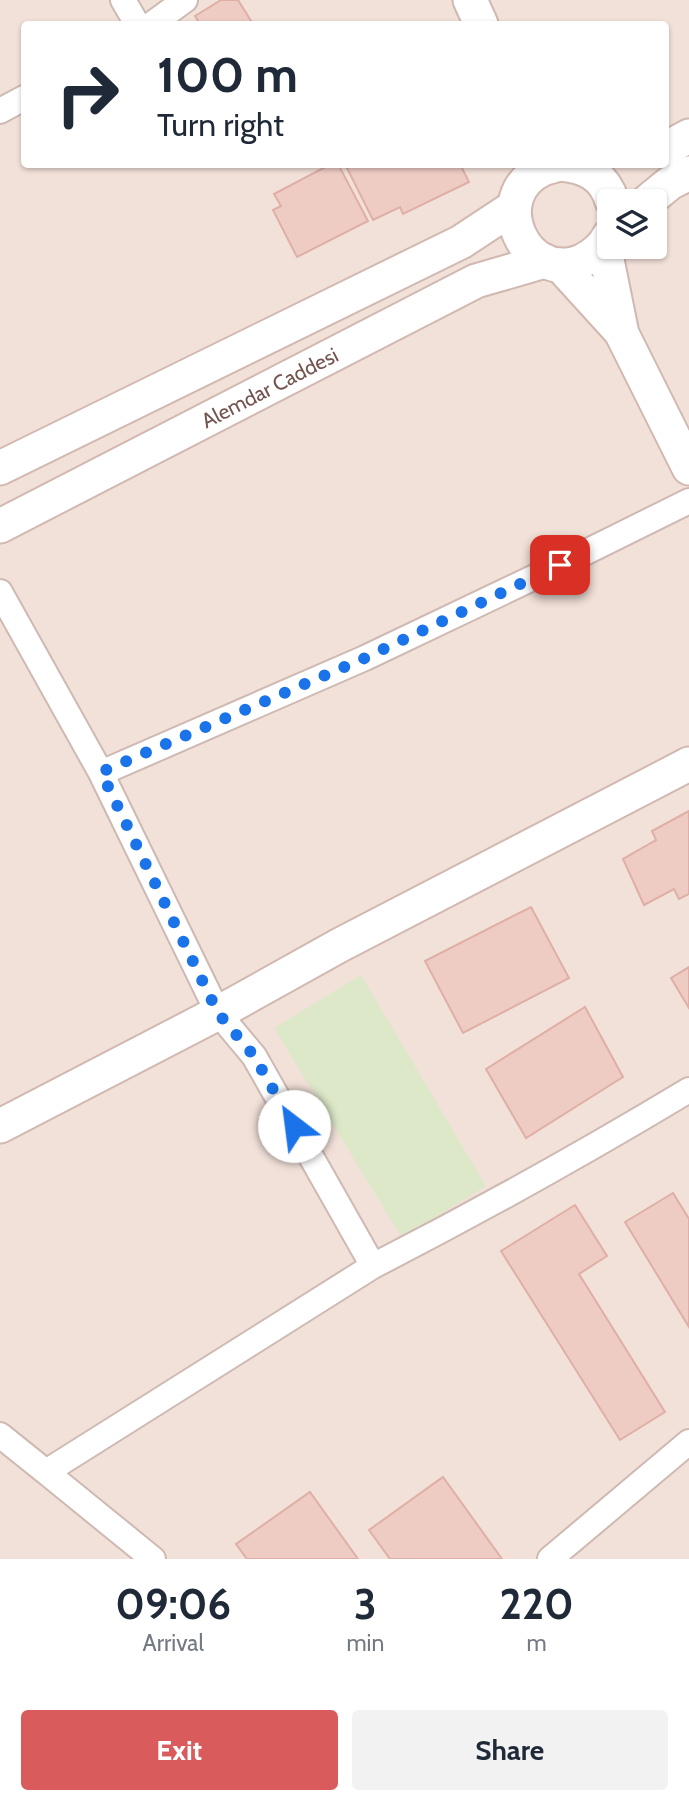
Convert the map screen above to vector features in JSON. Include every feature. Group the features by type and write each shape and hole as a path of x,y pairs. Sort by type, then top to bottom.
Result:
{"main road":[{"path":"470,0 480,21"},
{"path":"669,147 689,136"},
{"path":"0,468 461,242 517,187 543,169 555,168"},
{"path":"583,168 606,189"},
{"path":"663,189 689,173"},
{"path":"517,187 515,223 520,239 531,252 552,263 622,334"},
{"name":"Alemdar Caddesi","path":"0,526 476,281 552,263 577,263 597,251"},
{"path":"610,259 622,334 689,468"},
{"path":"0,1126 689,764"}],"street":[{"path":"123,0 135,21"},
{"path":"156,21 184,0"},
{"path":"0,111 21,100"},
{"path":"101,772 365,658 689,501"},
{"path":"0,592 101,772 218,1013 254,1056 373,1266"},
{"path":"47,1472 373,1266 614,1136 689,1090"},
{"path":"0,1436 153,1559"},
{"path":"550,1559 689,1442"}],"shaded area":[{"path":"0,0 689,0 689,1559 0,1559"}],"green space":[{"path":"361,975 486,1186 402,1238 274,1028"}],"building":[{"path":"221,0 238,0 251,21 198,21 195,16"},
{"path":"323,168 340,168 368,221 297,257 273,210 281,206 274,194"},
{"path":"347,168 462,168 469,182 403,214 400,207 373,220"},
{"path":"689,811 689,894 679,899 674,889 644,905 623,859 656,840 652,831"},
{"path":"531,907 569,978 463,1033 425,961"},
{"path":"689,967 689,1008 671,978"},
{"path":"585,1007 623,1077 526,1138 486,1069"},
{"path":"673,1193 689,1219 689,1327 625,1222"},
{"path":"575,1205 607,1256 579,1274 665,1412 620,1440 501,1251"},
{"path":"443,1477 502,1559 390,1559 369,1530"},
{"path":"310,1492 358,1559 247,1559 236,1544"}],"route":[{"path":"294,1126 254,1056 218,1013 101,772 365,658 560,565"}]}
